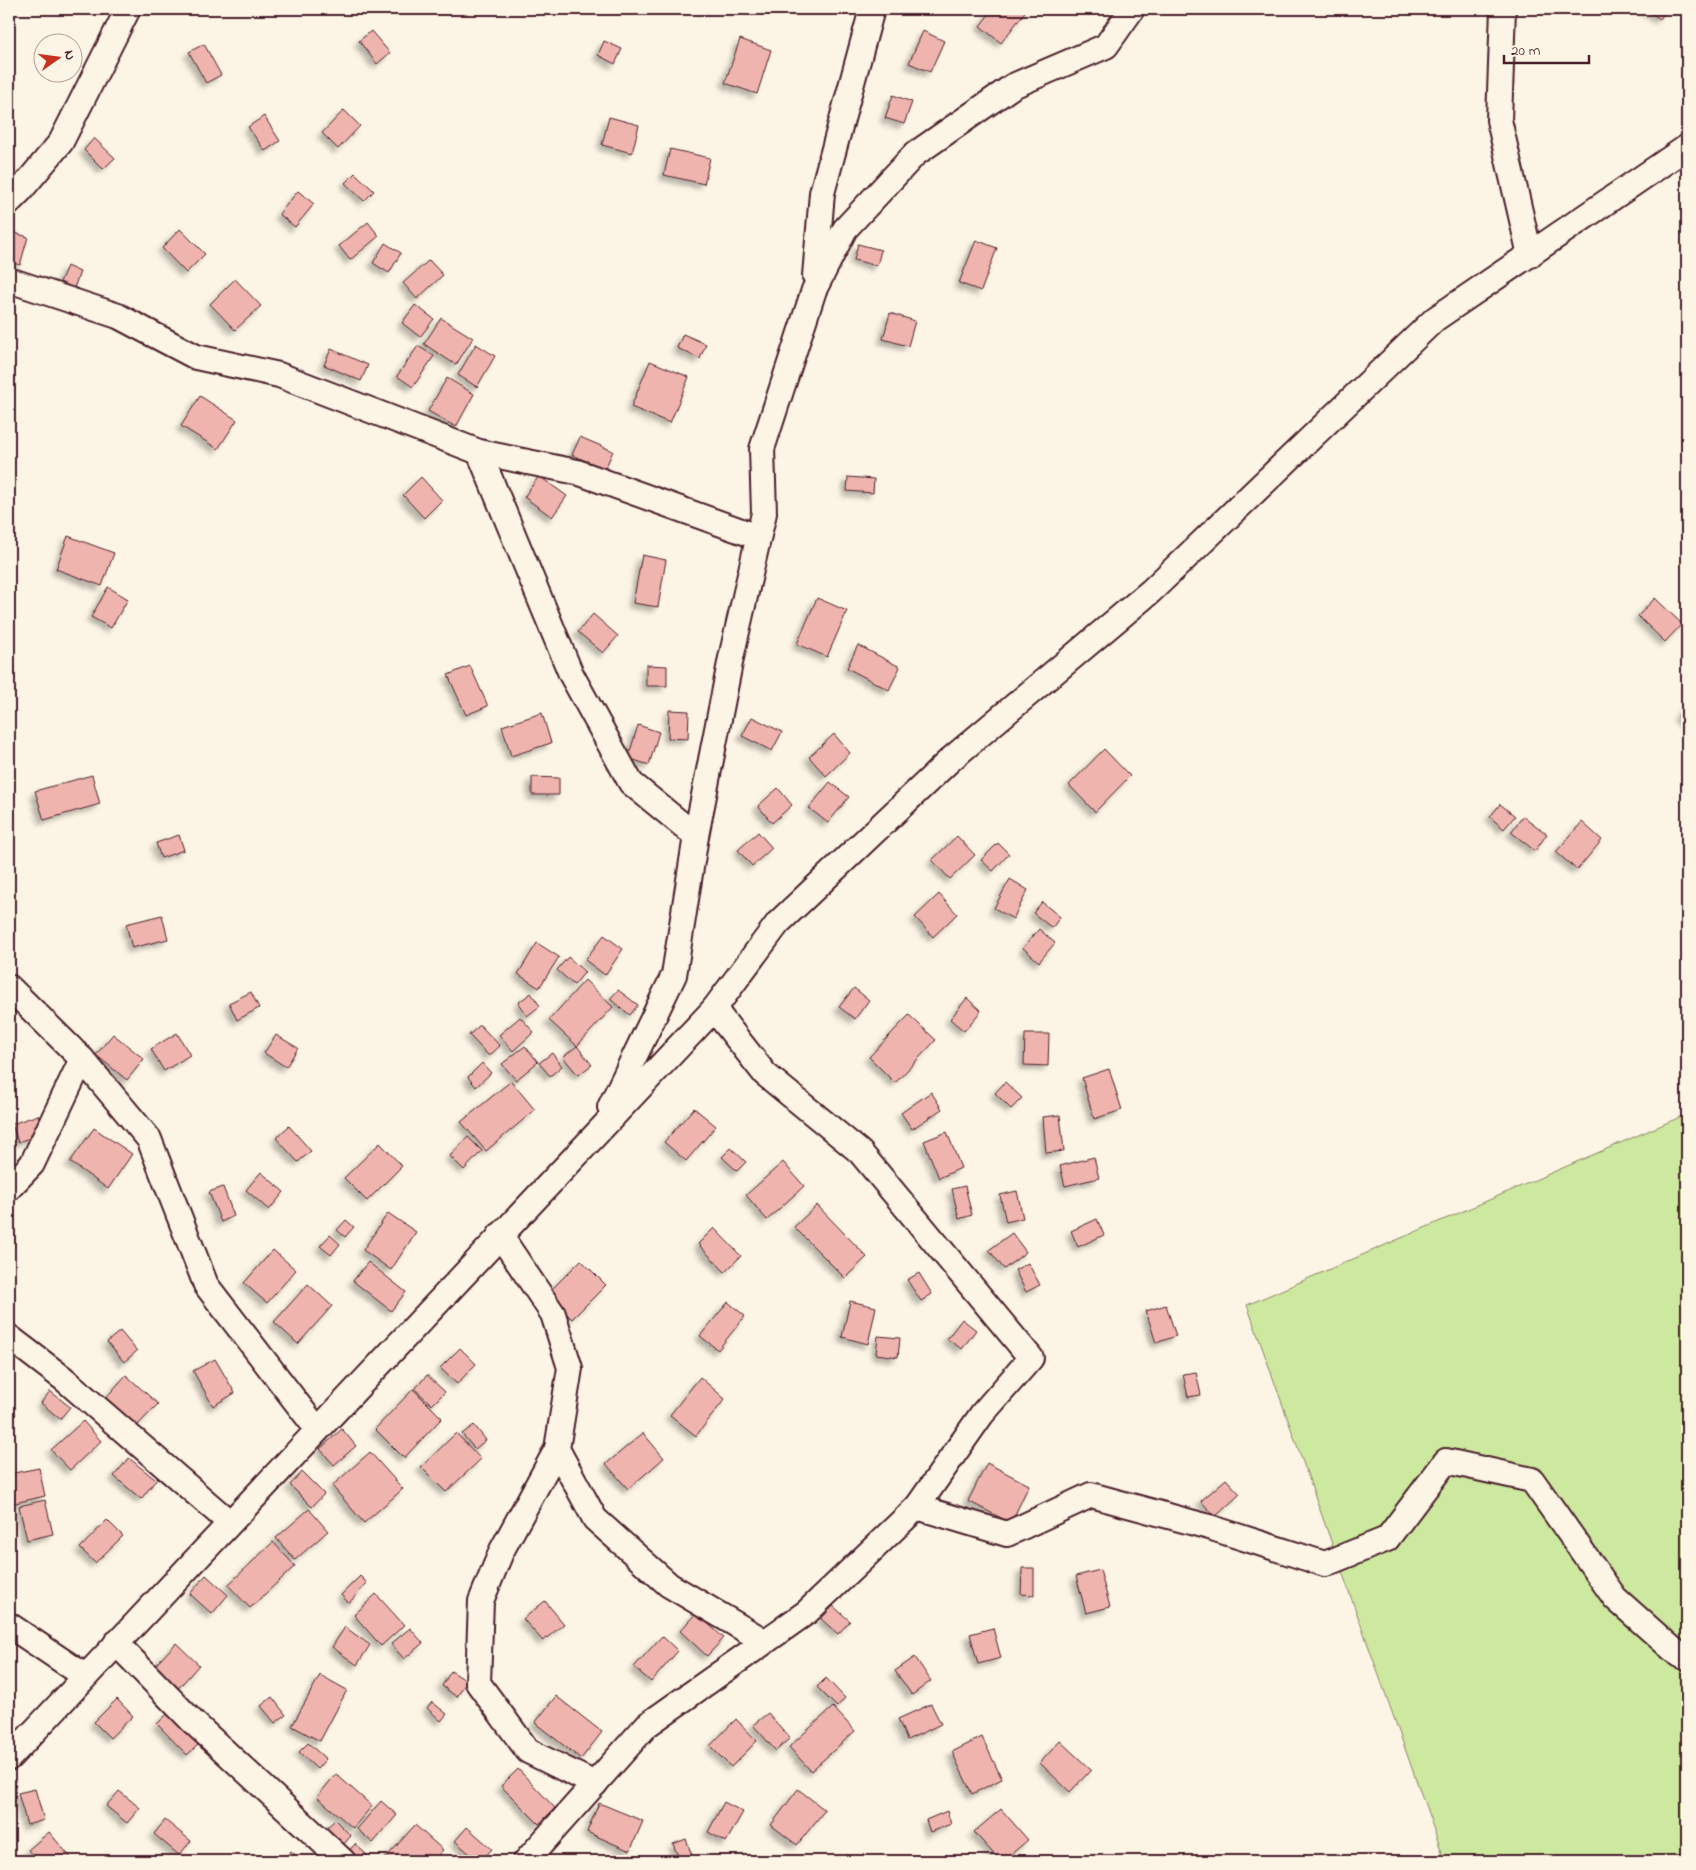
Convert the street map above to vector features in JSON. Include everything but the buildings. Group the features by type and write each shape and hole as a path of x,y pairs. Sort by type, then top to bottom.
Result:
{"street":[{"path":"9,202 61,142 128,9"},
{"path":"814,290 822,193 872,9"},
{"path":"600,1128 674,975 696,836 731,658 764,513 762,449 814,290 845,228 915,154 1013,86 1106,46 1132,9"},
{"path":"1503,9 1499,120 1530,255"},
{"path":"9,1758 500,1234 714,1009 778,923 950,760 1152,591 1435,320 1687,147"},
{"path":"9,280 118,316 196,357 279,376 479,452 576,472 758,537"},
{"path":"479,452 571,674 631,784 696,836"},
{"path":"9,987 82,1059 149,1139 206,1285 317,1429"},
{"path":"526,1861 647,1725 807,1612 917,1507 982,1414 1031,1358 860,1152 765,1074 714,1009"},
{"path":"9,1188 32,1164 82,1059"},
{"path":"500,1234 553,1314 570,1368 557,1449 502,1550 481,1601 478,1683 528,1752 595,1784"},
{"path":"9,1336 64,1379 229,1522"},
{"path":"557,1449 595,1519 669,1585 764,1642"},
{"path":"917,1507 1006,1534 1090,1495 1209,1527 1325,1564 1387,1539 1446,1461 1532,1480 1615,1598 1679,1655 1687,1658"},
{"path":"9,1625 86,1676"},
{"path":"116,1643 191,1720 343,1861"}],"green space":[{"path":"1687,1114 1687,1861 1445,1861 1247,1305"}]}
